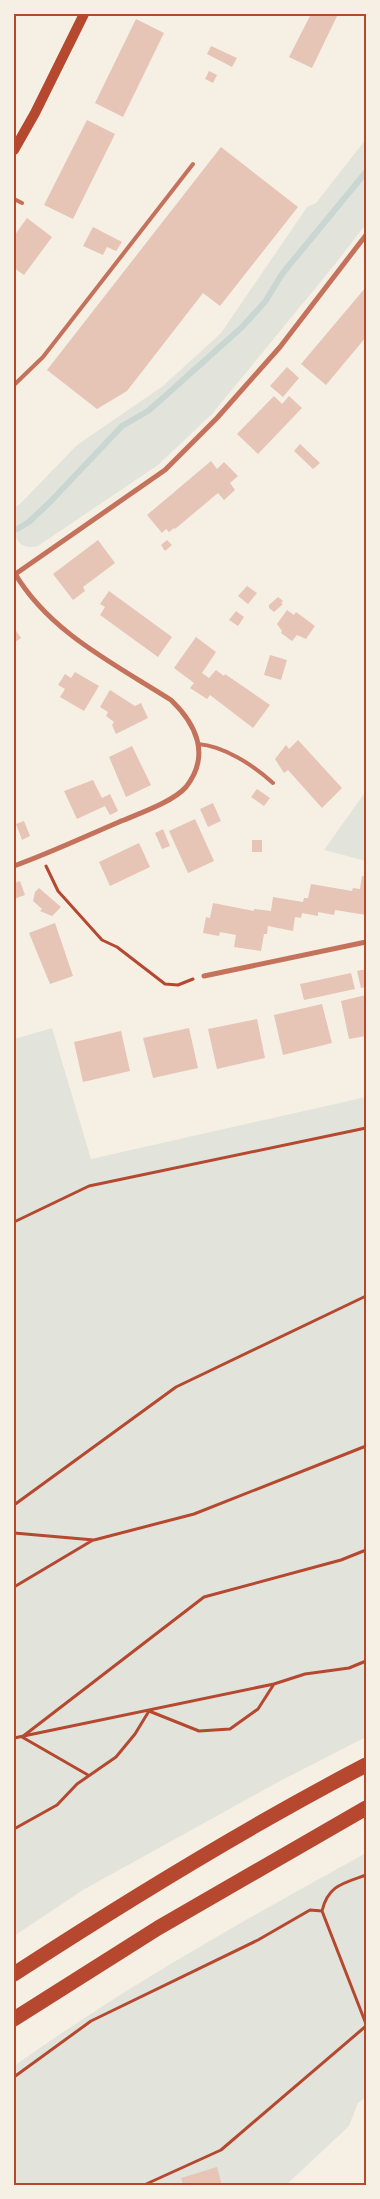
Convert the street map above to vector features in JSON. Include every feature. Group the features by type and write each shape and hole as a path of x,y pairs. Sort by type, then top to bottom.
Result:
{"highway":[{"path":"14,1974 207,1854 366,1765"},
{"path":"14,2018 158,1928 366,1808"}],"main road":[{"path":"14,150 36,113 84,14"}],"street":[{"path":"14,866 42,856 161,804 185,788 195,770 198,744 194,728 184,712 171,700 70,636 43,612 14,573 165,470 217,418 280,347 366,235"},
{"path":"204,976 366,942"}],"lane":[{"path":"14,385 43,357 193,164"},
{"path":"14,199 22,203"},
{"path":"198,744 213,745 260,771 273,783"}],"path":[{"path":"42,856 58,891 102,940 117,948 165,984 178,986"},
{"path":"14,1222 89,1186 366,1128"},
{"path":"14,1505 176,1387 366,1296"},
{"path":"14,1587 94,1540 194,1514 366,1446"},
{"path":"14,1534 94,1540"},
{"path":"22,1737 204,1597 341,1560 366,1550"},
{"path":"14,1738 274,1684 305,1674 349,1668 366,1661"},
{"path":"149,1711 199,1731 230,1729 258,1709 274,1684"},
{"path":"14,1829 57,1805 88,1775 116,1757 135,1734 149,1711"},
{"path":"22,1737 88,1775"},
{"path":"144,2185 221,2150 366,2025 322,1911 325,1898 337,1885 366,1875"},
{"path":"14,2077 91,2021 258,1940 310,1910 322,1911"}],"shaded area":[{"path":"366,139 366,224 212,414 158,465 38,546 29,547 22,545 18,541 14,529 14,507 20,504 77,445 163,386 221,333 307,207 316,203"},
{"path":"366,791 366,861 324,850"},
{"path":"52,1028 91,1159 366,1097 366,1737 280,1781 83,1890 14,1936 14,1039"},
{"path":"366,1853 366,2097 358,2103 349,2126 286,2185 14,2185 14,2066 99,2008 187,1954"}],"building":[{"path":"311,14 338,14 312,68 289,57"},
{"path":"136,19 164,33 123,117 95,103"},
{"path":"211,46 237,58 232,67 207,54"},
{"path":"209,71 217,75 213,83 205,79"},
{"path":"87,120 115,134 73,219 44,205"},
{"path":"221,147 298,207 220,306 203,293 127,391 97,409 47,370"},
{"path":"27,218 52,237 24,275 14,268 14,236"},
{"path":"93,227 122,242 116,251 107,247 103,255 83,246"},
{"path":"366,287 366,337 326,385 301,364"},
{"path":"287,367 299,378 283,397 270,386"},
{"path":"274,396 282,404 289,396 302,408 258,454 237,434"},
{"path":"300,444 320,463 313,469 294,451"},
{"path":"211,461 217,469 224,462 238,476 230,483 235,490 224,500 218,493 175,529 169,532 166,529 162,533 147,515"},
{"path":"98,540 115,563 83,587 85,591 73,600 53,574"},
{"path":"167,540 172,545 165,551 161,545"},
{"path":"247,586 257,593 248,604 238,596"},
{"path":"109,591 172,637 158,657 100,615 105,607 100,604"},
{"path":"278,597 283,601 281,603 283,604 274,612 269,608 269,605"},
{"path":"287,610 294,615 296,612 315,626 306,639 297,635 292,641 281,633 282,631 277,624"},
{"path":"236,611 244,617 238,626 229,620"},
{"path":"14,628 21,638 14,643"},
{"path":"196,637 216,652 202,673 209,678 216,670 224,676 225,674 270,705 253,728 210,695 207,699 190,688 194,683 174,668"},
{"path":"270,655 287,660 281,680 264,675"},
{"path":"75,672 99,686 84,711 60,697 65,689 58,685 65,674 71,678"},
{"path":"110,690 135,706 141,703 148,718 116,734 112,725 114,722 106,716 108,712 100,707"},
{"path":"298,740 342,788 322,808 288,770 284,773 275,759 286,745 289,749"},
{"path":"132,746 151,785 126,797 109,757"},
{"path":"93,780 102,798 110,794 118,811 110,815 105,806 77,819 64,791"},
{"path":"257,789 270,798 264,806 251,797"},
{"path":"213,803 221,821 208,827 200,809"},
{"path":"195,819 214,861 188,873 169,831"},
{"path":"24,821 30,836 22,840 16,824"},
{"path":"163,829 170,846 162,849 155,833"},
{"path":"252,840 262,840 262,852 252,852"},
{"path":"139,843 150,867 110,886 99,862"},
{"path":"362,876 366,877 366,915 335,910 334,915 318,912 318,916 302,913 301,918 295,917 293,931 268,926 267,934 264,934 261,951 234,947 236,935 220,932 219,936 203,933 206,917 210,918 213,903 254,911 254,909 271,911 273,897 303,902 304,898 308,898 311,884 352,891 353,888 360,889"},
{"path":"20,881 25,895 14,899 14,883"},
{"path":"39,888 61,907 52,916 40,911 42,909 33,901 35,892"},
{"path":"55,923 73,976 50,984 29,933"},
{"path":"366,969 366,987 361,988 357,971"},
{"path":"351,973 355,989 304,1000 300,984"},
{"path":"366,995 366,1036 349,1039 341,1001"},
{"path":"322,1004 332,1043 283,1055 274,1015"},
{"path":"257,1019 265,1058 217,1069 208,1029"},
{"path":"189,1028 198,1068 153,1078 143,1038"},
{"path":"121,1031 130,1071 83,1082 74,1042"},
{"path":"217,2167 222,2185 183,2185 181,2178"}],"waterway":[{"path":"17,529 29,522 51,501 122,426 148,411 241,328 265,302 282,274 366,172"}]}
